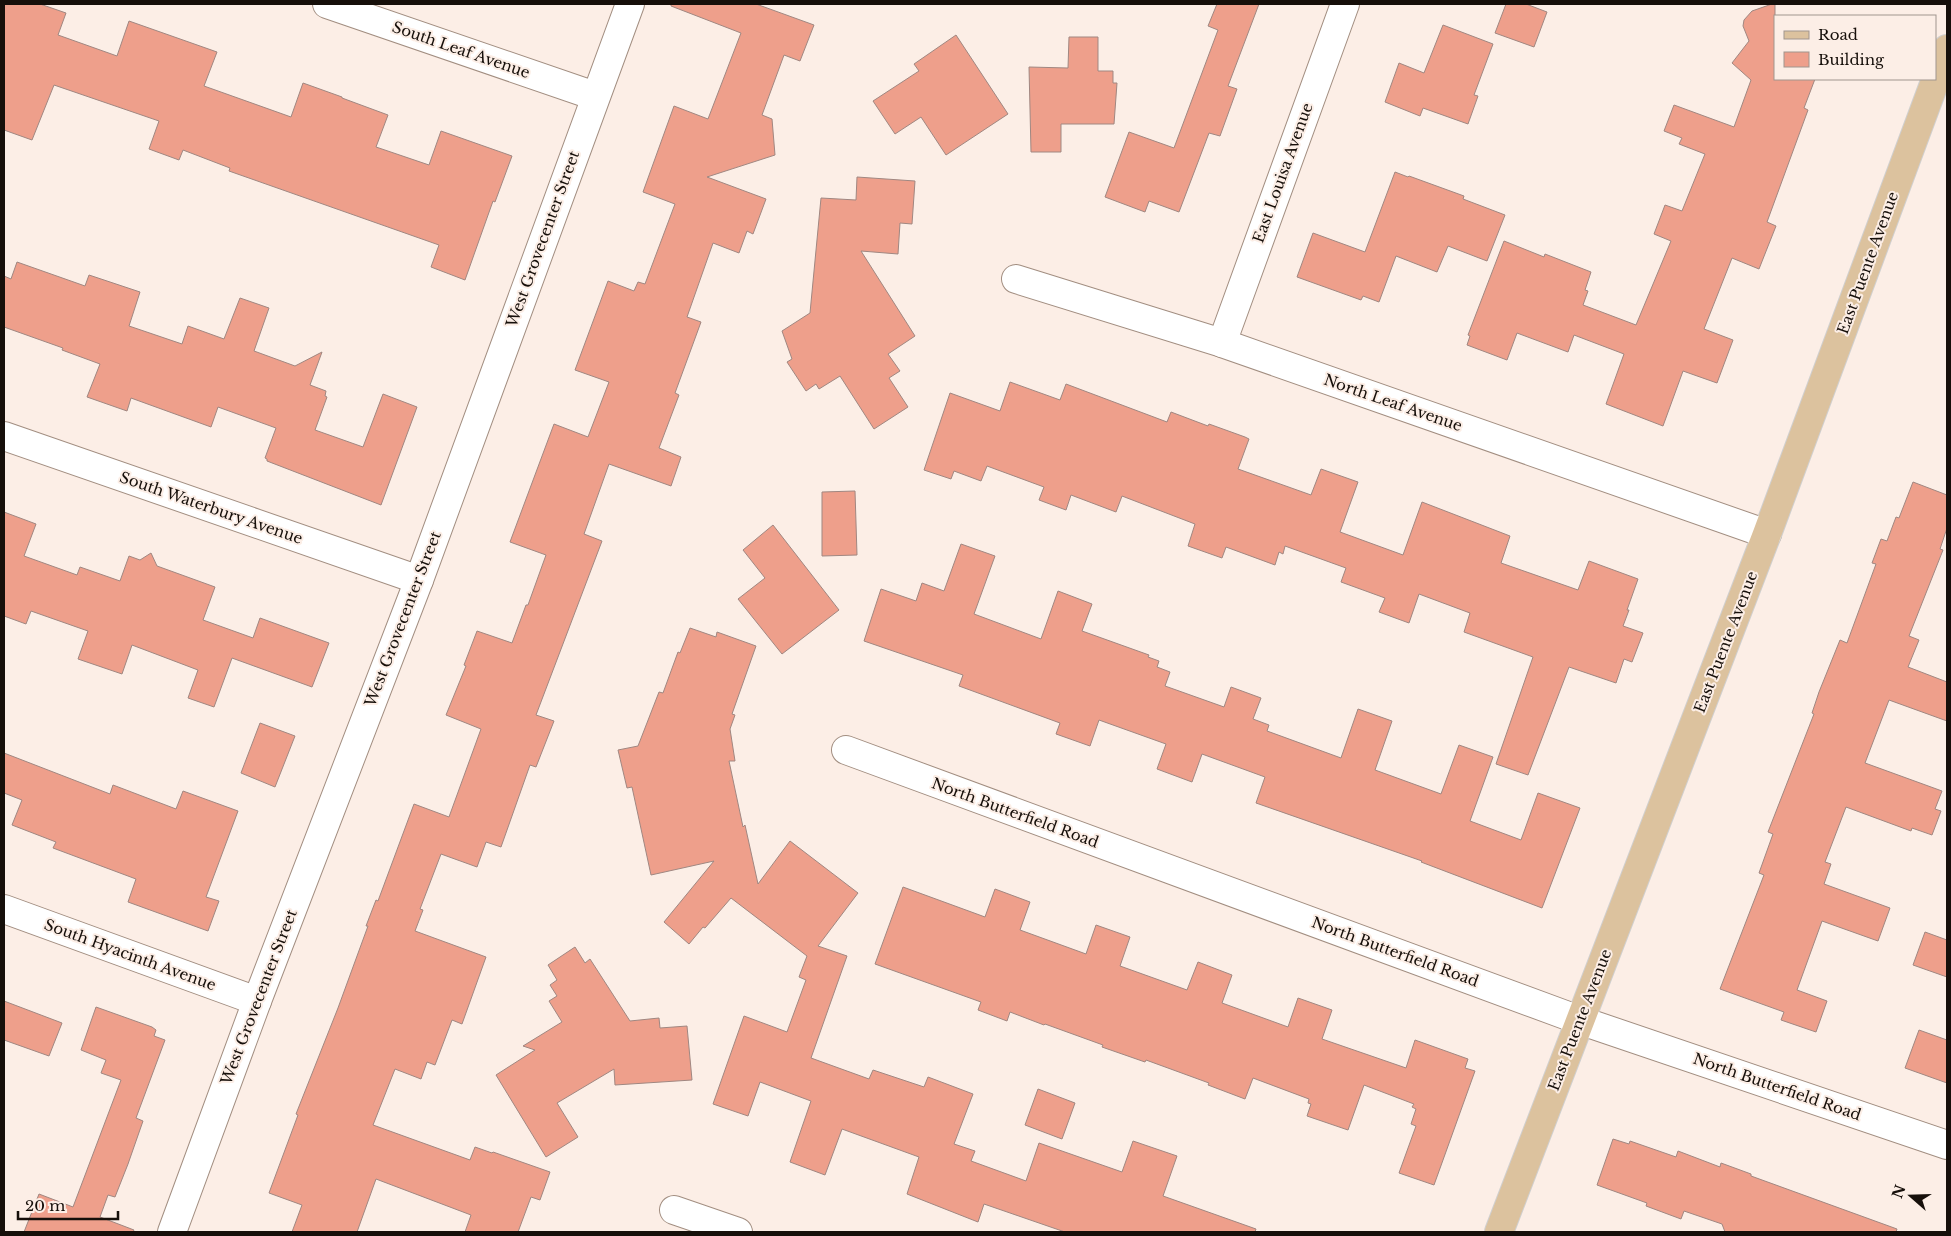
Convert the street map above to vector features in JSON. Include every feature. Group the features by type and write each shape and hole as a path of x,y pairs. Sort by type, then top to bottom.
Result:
{"main road":[{"name":"East Puente Avenue","path":"1936,79 1947,49"},
{"name":"East Puente Avenue","path":"1499,1232 1579,1020 1768,534 1936,80"}],"street":[{"name":"South Leaf Avenue","path":"327,4 595,96"},
{"name":"West Grovecenter Street","path":"172,1232 257,1001 418,580 630,4"},
{"name":"East Louisa Avenue","path":"1222,343 1345,4"},
{"name":"North Leaf Avenue","path":"1016,279 1222,343 1768,534"},
{"name":"South Waterbury Avenue","path":"4,436 418,580"},
{"name":"North Butterfield Road","path":"846,750 1579,1020 1947,1145"},
{"name":"South Hyacinth Avenue","path":"4,909 257,1001"},
{"path":"674,1210 738,1232"}],"building":[{"path":"4,4 40,4 66,13 58,35 117,56 129,21 217,52 204,86 291,117 303,83 342,97 388,115 376,147 429,165 441,131 512,156 495,202 493,201 465,280 431,267 439,245 229,171 230,168 183,150 179,160 149,149 159,121 54,85 32,140 4,130"},
{"path":"671,4 756,4 814,25 800,61 784,55 762,115 772,119 775,155 707,177 766,199 753,234 747,231 739,253 713,243 687,317 701,322 675,393 679,395 659,448 681,457 671,486 609,464 584,534 602,541 536,715 554,721 536,767 530,765 501,847 486,842 477,867 441,854 420,909 423,910 415,931 486,957 462,1024 452,1020 435,1065 427,1062 421,1079 395,1069 373,1125 470,1160 475,1147 550,1172 540,1200 531,1197 518,1232 465,1232 471,1215 376,1179 357,1232 292,1232 302,1205 269,1193 298,1115 296,1114 368,926 366,926 376,900 378,901 414,804 449,817 481,729 446,715 466,666 464,665 477,631 512,643 546,555 510,542 554,424 588,437 609,382 575,370 608,281 634,291 638,282 645,284 675,204 643,192 674,106 708,119 741,33 671,6"},
{"path":"1217,4 1259,4 1228,86 1237,89 1220,136 1209,133 1179,212 1149,201 1145,212 1105,197 1129,132 1174,148 1218,30 1208,26"},
{"path":"1506,4 1526,4 1547,12 1534,47 1495,33"},
{"path":"1775,4 1774,80 1815,80 1804,108 1808,110 1767,222 1776,226 1759,269 1732,258 1704,329 1733,340 1717,383 1683,371 1663,426 1606,404 1624,354 1574,335 1568,352 1517,333 1507,360 1467,345 1470,336 1468,335 1504,241 1544,257 1545,254 1591,272 1585,290 1588,291 1583,305 1636,325 1671,241 1654,234 1665,205 1682,211 1705,154 1679,144 1682,138 1664,131 1674,105 1734,127 1751,80 1732,63 1749,41 1743,26 1744,20 1752,11"},
{"path":"1443,25 1493,44 1474,95 1478,96 1468,124 1423,108 1420,116 1385,102 1399,63 1424,73"},
{"path":"956,35 1008,114 946,155 921,117 895,134 873,101 919,71 914,64"},
{"path":"1069,37 1098,37 1098,71 1113,71 1113,83 1117,83 1114,124 1061,124 1061,152 1031,152 1029,67 1068,68"},
{"path":"1395,172 1464,196 1463,199 1505,215 1487,261 1448,246 1437,272 1396,256 1379,302 1363,296 1361,300 1297,277 1313,233 1365,252"},
{"path":"857,177 915,181 912,224 900,223 898,254 861,251 915,336 888,354 900,371 889,378 908,407 874,429 840,376 819,389 816,384 806,391 787,362 792,359 782,331 810,313 821,198 856,200"},
{"path":"17,262 85,286 89,275 140,292 129,326 182,344 188,326 224,339 240,298 269,308 254,351 295,366 322,352 310,385 326,391 325,396 327,397 315,430 363,447 383,394 417,407 381,505 267,461 265,458 276,428 218,407 211,427 131,398 127,411 87,397 100,364 62,350 63,348 4,327 4,276 11,279"},
{"path":"1010,382 1060,400 1066,384 1167,422 1171,412 1245,437 1249,439 1238,469 1311,495 1321,469 1358,482 1340,532 1403,555 1422,502 1510,536 1501,563 1578,590 1589,561 1638,579 1623,626 1643,633 1632,662 1624,659 1616,683 1569,667 1528,775 1496,764 1533,657 1464,632 1470,613 1419,594 1409,623 1379,612 1385,598 1341,582 1346,568 1285,546 1283,554 1279,552 1275,565 1226,547 1222,558 1188,546 1195,524 1122,496 1116,512 1071,495 1066,510 1039,500 1044,487 987,466 981,481 954,471 951,479 924,470 950,393 1000,411"},
{"path":"1913,482 1947,495 1947,528 1940,549 1943,550 1909,636 1919,640 1908,667 1947,682 1947,721 1889,700 1865,763 1942,791 1935,809 1941,811 1932,835 1912,828 1911,831 1846,807 1825,862 1831,864 1824,884 1890,908 1878,941 1822,921 1797,990 1827,1001 1816,1032 1781,1020 1784,1012 1720,989 1764,875 1759,873 1773,834 1768,832 1814,714 1812,713 1819,692 1840,640 1847,643 1876,564 1872,563 1881,539 1887,541 1896,517 1899,518"},
{"path":"855,491 857,555 822,556 822,492"},
{"path":"4,512 36,524 24,556 77,575 80,567 120,581 129,556 140,560 151,553 157,566 215,587 203,620 253,638 260,618 329,643 312,687 232,658 214,707 188,698 198,670 132,645 122,674 78,659 88,631 31,611 26,624 4,616"},
{"path":"773,525 839,610 782,654 738,599 765,578 743,550"},
{"path":"961,544 995,556 974,614 1041,639 1058,591 1092,604 1082,631 1149,655 1148,657 1159,661 1157,667 1170,672 1165,686 1224,707 1231,687 1261,698 1253,719 1269,725 1267,731 1341,758 1358,709 1392,721 1375,770 1441,794 1459,745 1493,757 1470,821 1521,840 1538,793 1580,808 1542,908 1422,861 1256,803 1265,777 1202,754 1192,782 1157,769 1166,744 1099,720 1090,746 1056,734 1060,723 959,686 963,675 864,641 881,589 916,601 922,583 944,591"},
{"path":"690,628 716,637 717,632 756,646 732,714 735,715 730,729 735,761 729,761 743,827 745,825 758,884 790,841 858,893 818,946 847,956 811,1058 869,1079 873,1070 924,1087 928,1077 973,1094 954,1144 975,1151 971,1161 1026,1181 1039,1143 1122,1172 1133,1141 1177,1156 1163,1196 1256,1229 1255,1232 1065,1232 984,1204 978,1222 907,1194 919,1157 842,1129 825,1175 790,1162 811,1101 760,1082 748,1116 713,1104 744,1016 787,1032 806,980 799,977 807,956 731,898 689,944 664,922 714,861 651,875 632,787 627,788 618,750 638,746 659,692 663,693 678,652 680,653"},
{"path":"260,723 295,736 275,787 241,773"},
{"path":"4,753 110,794 113,785 176,809 183,791 238,811 206,897 219,901 208,931 128,902 136,879 53,848 56,842 12,825 22,800 4,793"},
{"path":"903,887 985,917 995,889 1030,902 1020,930 1086,954 1096,925 1130,937 1120,966 1187,990 1198,962 1232,975 1222,1003 1288,1027 1298,998 1332,1010 1322,1039 1406,1068 1415,1040 1468,1059 1465,1068 1475,1071 1434,1185 1399,1173 1416,1126 1411,1124 1416,1109 1412,1107 1414,1104 1364,1085 1348,1130 1307,1116 1311,1104 1308,1103 1309,1099 1253,1078 1245,1099 1208,1085 1209,1083 1146,1060 1145,1062 1102,1047 1103,1045 1010,1012 1007,1021 978,1010 981,1002 875,964"},
{"path":"1925,932 1947,940 1947,977 1913,965"},
{"path":"575,947 585,963 590,959 630,1021 659,1018 660,1028 687,1026 692,1080 615,1085 614,1069 557,1103 578,1137 546,1157 496,1075 535,1050 523,1046 562,1022 549,1001 557,996 550,985 557,980 548,965"},
{"path":"4,1001 62,1023 49,1056 4,1040"},
{"path":"96,1007 152,1027 156,1030 154,1036 165,1040 136,1118 143,1121 128,1164 115,1197 108,1195 100,1217 134,1230 133,1232 24,1232 39,1194 73,1207 121,1080 101,1073 106,1060 81,1050"},
{"path":"1919,1030 1947,1040 1947,1083 1905,1068"},
{"path":"1038,1089 1075,1103 1062,1139 1025,1125"},
{"path":"1613,1139 1629,1144 1630,1141 1676,1157 1678,1151 1720,1167 1721,1163 1751,1174 1751,1176 1897,1229 1896,1232 1725,1232 1722,1224 1684,1211 1681,1219 1646,1206 1647,1203 1597,1185"}]}
